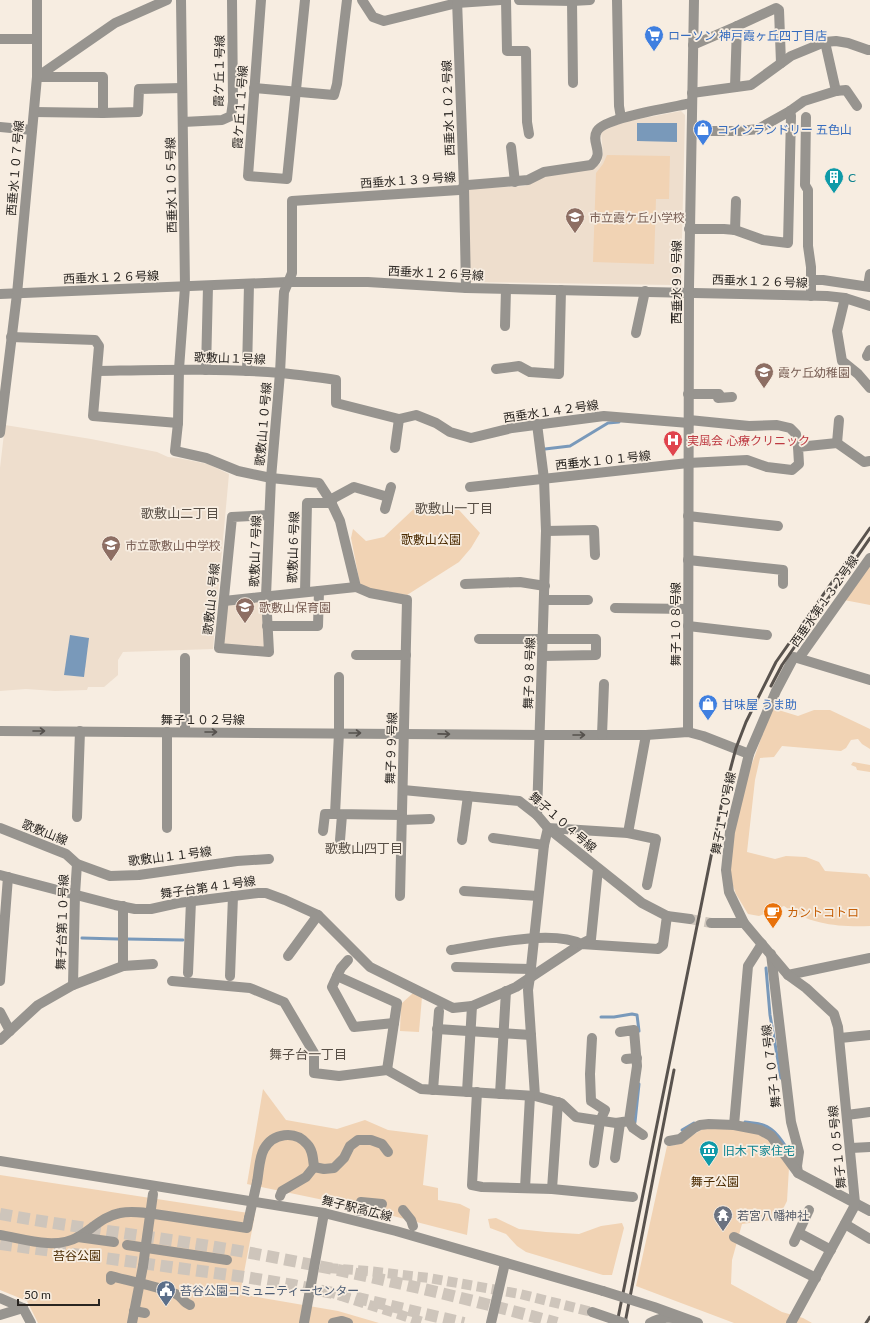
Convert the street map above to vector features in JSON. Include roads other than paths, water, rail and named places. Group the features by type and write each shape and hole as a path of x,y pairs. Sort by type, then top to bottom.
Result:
{"street":[{"name":"西垂水１０７号線","path":"0,433 17,294 37,77 37,0"},
{"path":"37,77 115,23 167,0"},
{"name":"西垂水１０５号線","path":"181,0 185,287 179,369 178,423 175,451 206,458 238,471 271,478"},
{"name":"霞ケ丘１号線","path":"183,122 222,120 231,116 233,102 232,0"},
{"name":"霞ケ丘１１号線","path":"261,0 248,176 287,180 296,92"},
{"path":"296,92 305,0"},
{"path":"254,88 334,95 337,84 347,0"},
{"path":"362,0 373,17 384,21 457,2 501,0"},
{"path":"506,0 507,51 526,52 527,122 529,134"},
{"path":"518,0 590,0"},
{"path":"617,0 619,106 621,118 735,87 751,85 791,56 825,42 836,41 848,43 869,51"},
{"name":"西垂水９９号線","path":"688,516 689,229 694,0"},
{"path":"572,1 573,83"},
{"name":"西垂水１０２号線","path":"457,2 466,288"},
{"path":"693,45 776,8 779,10 781,63"},
{"path":"735,87 737,26"},
{"path":"0,39 37,39"},
{"path":"825,42 836,91"},
{"path":"37,77 103,77 103,113"},
{"path":"34,112 138,112 139,88 182,88"},
{"path":"692,131 740,131 758,129 790,111 804,101 836,91 846,90 857,106"},
{"path":"689,229 734,230 763,240 788,243 790,111"},
{"path":"806,117 805,185 808,190 808,246 811,267 811,296"},
{"name":"西垂水１３９号線","path":"288,282 292,273 292,201 458,190 468,185 528,180 544,172 591,165 598,155 595,135 597,131 600,127 621,118"},
{"path":"0,127 32,130"},
{"path":"511,147 515,182"},
{"path":"734,230 736,201"},
{"path":"811,280 823,280 869,287 870,274"},
{"name":"西垂水１２６号線","path":"0,294 288,282 368,282 466,288 811,296 845,298 870,306"},
{"name":"歌敷山１０号線","path":"271,478 280,373 284,292 288,282"},
{"path":"247,372 249,284"},
{"path":"206,370 208,286"},
{"path":"505,326 506,289"},
{"path":"496,369 519,366 530,372 559,374 561,290"},
{"path":"636,333 644,321 645,291"},
{"path":"845,298 837,331 842,361 858,374 870,388"},
{"path":"11,337 94,340 99,346 93,416 178,423"},
{"name":"歌敷山１号線","path":"97,371 179,369 280,373"},
{"name":"西垂水１４２号線","path":"280,373 336,380 336,403 399,419 416,415 436,423 450,432 471,438 512,428 604,416 749,426 777,425 790,428 796,434 798,447"},
{"path":"688,394 718,394 718,398 732,398"},
{"path":"395,448 399,419"},
{"path":"837,443 839,420"},
{"name":"舞子９８号線","path":"537,424 544,478 546,531 538,816"},
{"path":"798,447 837,443 864,462 870,461"},
{"name":"西垂水１０１号線","path":"470,487 688,463 747,460 767,467 792,470 799,464 798,447"},
{"path":"224,601 356,588 340,521 331,502 319,483 271,478"},
{"name":"歌敷山７号線","path":"219,648 269,652 266,596 271,478"},
{"path":"385,510 391,487"},
{"path":"331,502 354,488 388,497"},
{"name":"歌敷山６号線","path":"305,592 307,503 331,502"},
{"name":"歌敷山８号線","path":"219,648 232,517 269,515"},
{"path":"688,516 778,526"},
{"name":"舞子１０８号線","path":"688,516 688,732"},
{"path":"546,531 594,530 595,555"},
{"name":"西垂水第１３２号線","path":"749,754 776,691 794,657 799,658 870,558"},
{"path":"688,560 784,570 783,584"},
{"path":"465,584 520,582 545,586"},
{"name":"舞子９９号線","path":"356,588 370,593 408,600 400,896"},
{"path":"267,626 318,626 319,591"},
{"path":"545,600 588,600"},
{"path":"615,608 688,609"},
{"path":"688,626 767,635"},
{"path":"479,639 596,639 596,656 543,656"},
{"path":"356,655 406,655"},
{"path":"185,658 185,732"},
{"path":"799,658 870,680"},
{"path":"339,677 340,840"},
{"path":"602,735 604,684"},
{"name":"舞子１０２号線","path":"0,731 540,735 646,735 688,732"},
{"path":"77,817 80,731"},
{"path":"167,732 167,828"},
{"path":"688,732 703,736 749,754"},
{"path":"628,833 646,735"},
{"name":"舞子１１０号線","path":"749,754 730,832 726,870 729,892 744,923 762,944"},
{"name":"舞子１０４号線","path":"403,790 519,801 538,816 548,828 642,903 667,916 690,919"},
{"path":"462,840 468,796"},
{"path":"323,831 325,814 430,819"},
{"name":"歌敷山線","path":"0,828 66,854 77,864"},
{"path":"525,1188 532,1096 531,1034 528,990 544,844 548,828 628,833 656,839 647,885"},
{"path":"493,838 544,844"},
{"name":"歌敷山１１号線","path":"77,864 110,876 139,875 237,861 269,859"},
{"name":"舞子台第１０号線","path":"0,1040 38,1005 73,986 77,864"},
{"path":"288,956 318,915 370,967 453,1008 472,1006 516,987 530,973 591,939 598,869"},
{"path":"0,981 4,876"},
{"name":"舞子台第４１号線","path":"4,876 135,909 151,909 191,901 266,893 318,915"},
{"path":"464,891 538,896"},
{"path":"230,976 233,896"},
{"path":"188,973 191,901"},
{"path":"122,906 123,966"},
{"path":"451,950 534,937 574,940 582,944 658,950 663,945 667,916"},
{"path":"711,923 744,923"},
{"path":"735,1121 748,966 762,944"},
{"name":"舞子１０５号線","path":"762,944 788,975 806,988 834,1014 840,1038 851,1148 855,1203 791,1323"},
{"name":"舞子１０７号線","path":"771,954 791,1122 799,1152 797,1166 798,1173"},
{"path":"788,975 870,958"},
{"path":"348,960 341,968 332,987 354,1027 394,1023"},
{"path":"73,986 123,966 153,964"},
{"path":"456,967 530,973"},
{"path":"337,976 397,1003 387,1070"},
{"path":"172,981 250,988 284,1002 314,1053 314,1073 339,1076 387,1070 421,1089 532,1096 561,1103 576,1117 600,1121 625,1122 643,1135"},
{"path":"500,1094 506,991"},
{"path":"472,1006 470,1031 472,1092 472,1185 482,1187 552,1189 632,1197"},
{"path":"433,1090 438,1011"},
{"path":"0,1012 10,1031"},
{"path":"437,1029 531,1034"},
{"path":"615,1158 625,1122 637,1066 634,1030 620,1032"},
{"path":"840,1038 870,1035"},
{"path":"592,1038 590,1074 591,1101 605,1110 600,1121 594,1163"},
{"path":"626,1059 637,1058"},
{"path":"552,1189 558,1102"},
{"path":"847,1115 870,1112"},
{"path":"669,1141 680,1139 700,1125 735,1121 772,1136 798,1173 870,1210"},
{"path":"0,1235 46,1243 67,1242 78,1237 110,1215 121,1212 150,1214 247,1228 264,1148 271,1140 280,1136 291,1135 299,1137 307,1144 313,1154 314,1167 306,1176 282,1191 280,1196"},
{"path":"314,1167 324,1169 334,1168 344,1158 350,1146 358,1140 371,1140 382,1144 388,1152"},
{"path":"851,1148 870,1147"},
{"name":"舞子駅高広線","path":"0,1161 324,1213 396,1231 604,1291 698,1323"},
{"path":"132,1323 143,1266 153,1194"},
{"path":"359,1211 361,1202 382,1204"},
{"path":"403,1210 411,1220 413,1226"},
{"path":"809,1210 797,1238 831,1250"},
{"path":"304,1323 324,1213"},
{"path":"845,1224 870,1239"},
{"path":"78,1237 114,1242"},
{"path":"734,1237 816,1278"},
{"path":"127,1245 227,1260"},
{"path":"491,1323 505,1263"},
{"path":"111,1280 111,1276 178,1294 185,1303 190,1305"},
{"path":"0,1298 23,1308 31,1323"},
{"path":"0,1315 23,1308"},
{"path":"134,1311 145,1313"},
{"path":"592,1312 624,1323"},
{"path":"650,1323 658,1318 677,1318 689,1323"},
{"path":"333,1323 342,1321 348,1323"}],"water":[{"path":"637,123 677,123 677,142 637,141"},
{"path":"70,635 89,638 84,677 64,675"}],"waterway":[{"path":"545,449 570,446 608,423 619,422"},
{"path":"82,938 118,939"},
{"path":"127,939 183,940"},
{"path":"766,968 770,1015 781,1078"},
{"path":"601,1017 614,1017 632,1014 637,1015 639,1031"},
{"path":"635,1122 639,1084"},
{"path":"745,1122 761,1124 768,1127 780,1138 791,1155"},
{"path":"682,1130 694,1123"}],"tunnel":[{"path":"690,919 711,923"},
{"path":"0,1214 290,1260 443,1294 557,1323"},
{"path":"0,1244 245,1277 293,1285 353,1297 464,1323"},
{"path":"328,1268 429,1278 520,1294 592,1312"},
{"path":"326,1291 426,1323"}],"railway":[{"path":"617,1323 723,797 736,748 746,722 776,662 870,528"},
{"path":"771,686 782,665 870,538"},
{"path":"625,1323 674,1070"},
{"path":"866,1323 870,1317"}],"place":[{"name":"ローソン 神戸霞ヶ丘四丁目店","path":"654,52"},
{"name":"コインランドリー 五色山","path":"703,146"},
{"name":"C","path":"834,194"},
{"name":"市立霞ケ丘小学校","path":"575,234"},
{"name":"霞ケ丘幼稚園","path":"764,389"},
{"name":"実風会 心療クリニック","path":"673,457"},
{"name":"市立歌敷山中学校","path":"111,562"},
{"name":"歌敷山保育園","path":"245,624"},
{"name":"甘味屋 うま助","path":"708,721"},
{"name":"カントコトロ","path":"773,929"},
{"name":"旧木下家住宅","path":"709,1167"},
{"name":"若宮八幡神社","path":"723,1232"},
{"name":"苔谷公園コミュニティーセンター","path":"166,1307"}],"district":[{"name":"歌敷山一丁目","path":"454,508"},
{"name":"歌敷山二丁目","path":"180,513"},
{"name":"歌敷山四丁目","path":"364,848"},
{"name":"舞子台一丁目","path":"308,1054"}],"park label":[{"name":"歌敷山公園","path":"431,539"},
{"name":"舞子公園","path":"715,1181"},
{"name":"苔谷公園","path":"77,1255"}]}
